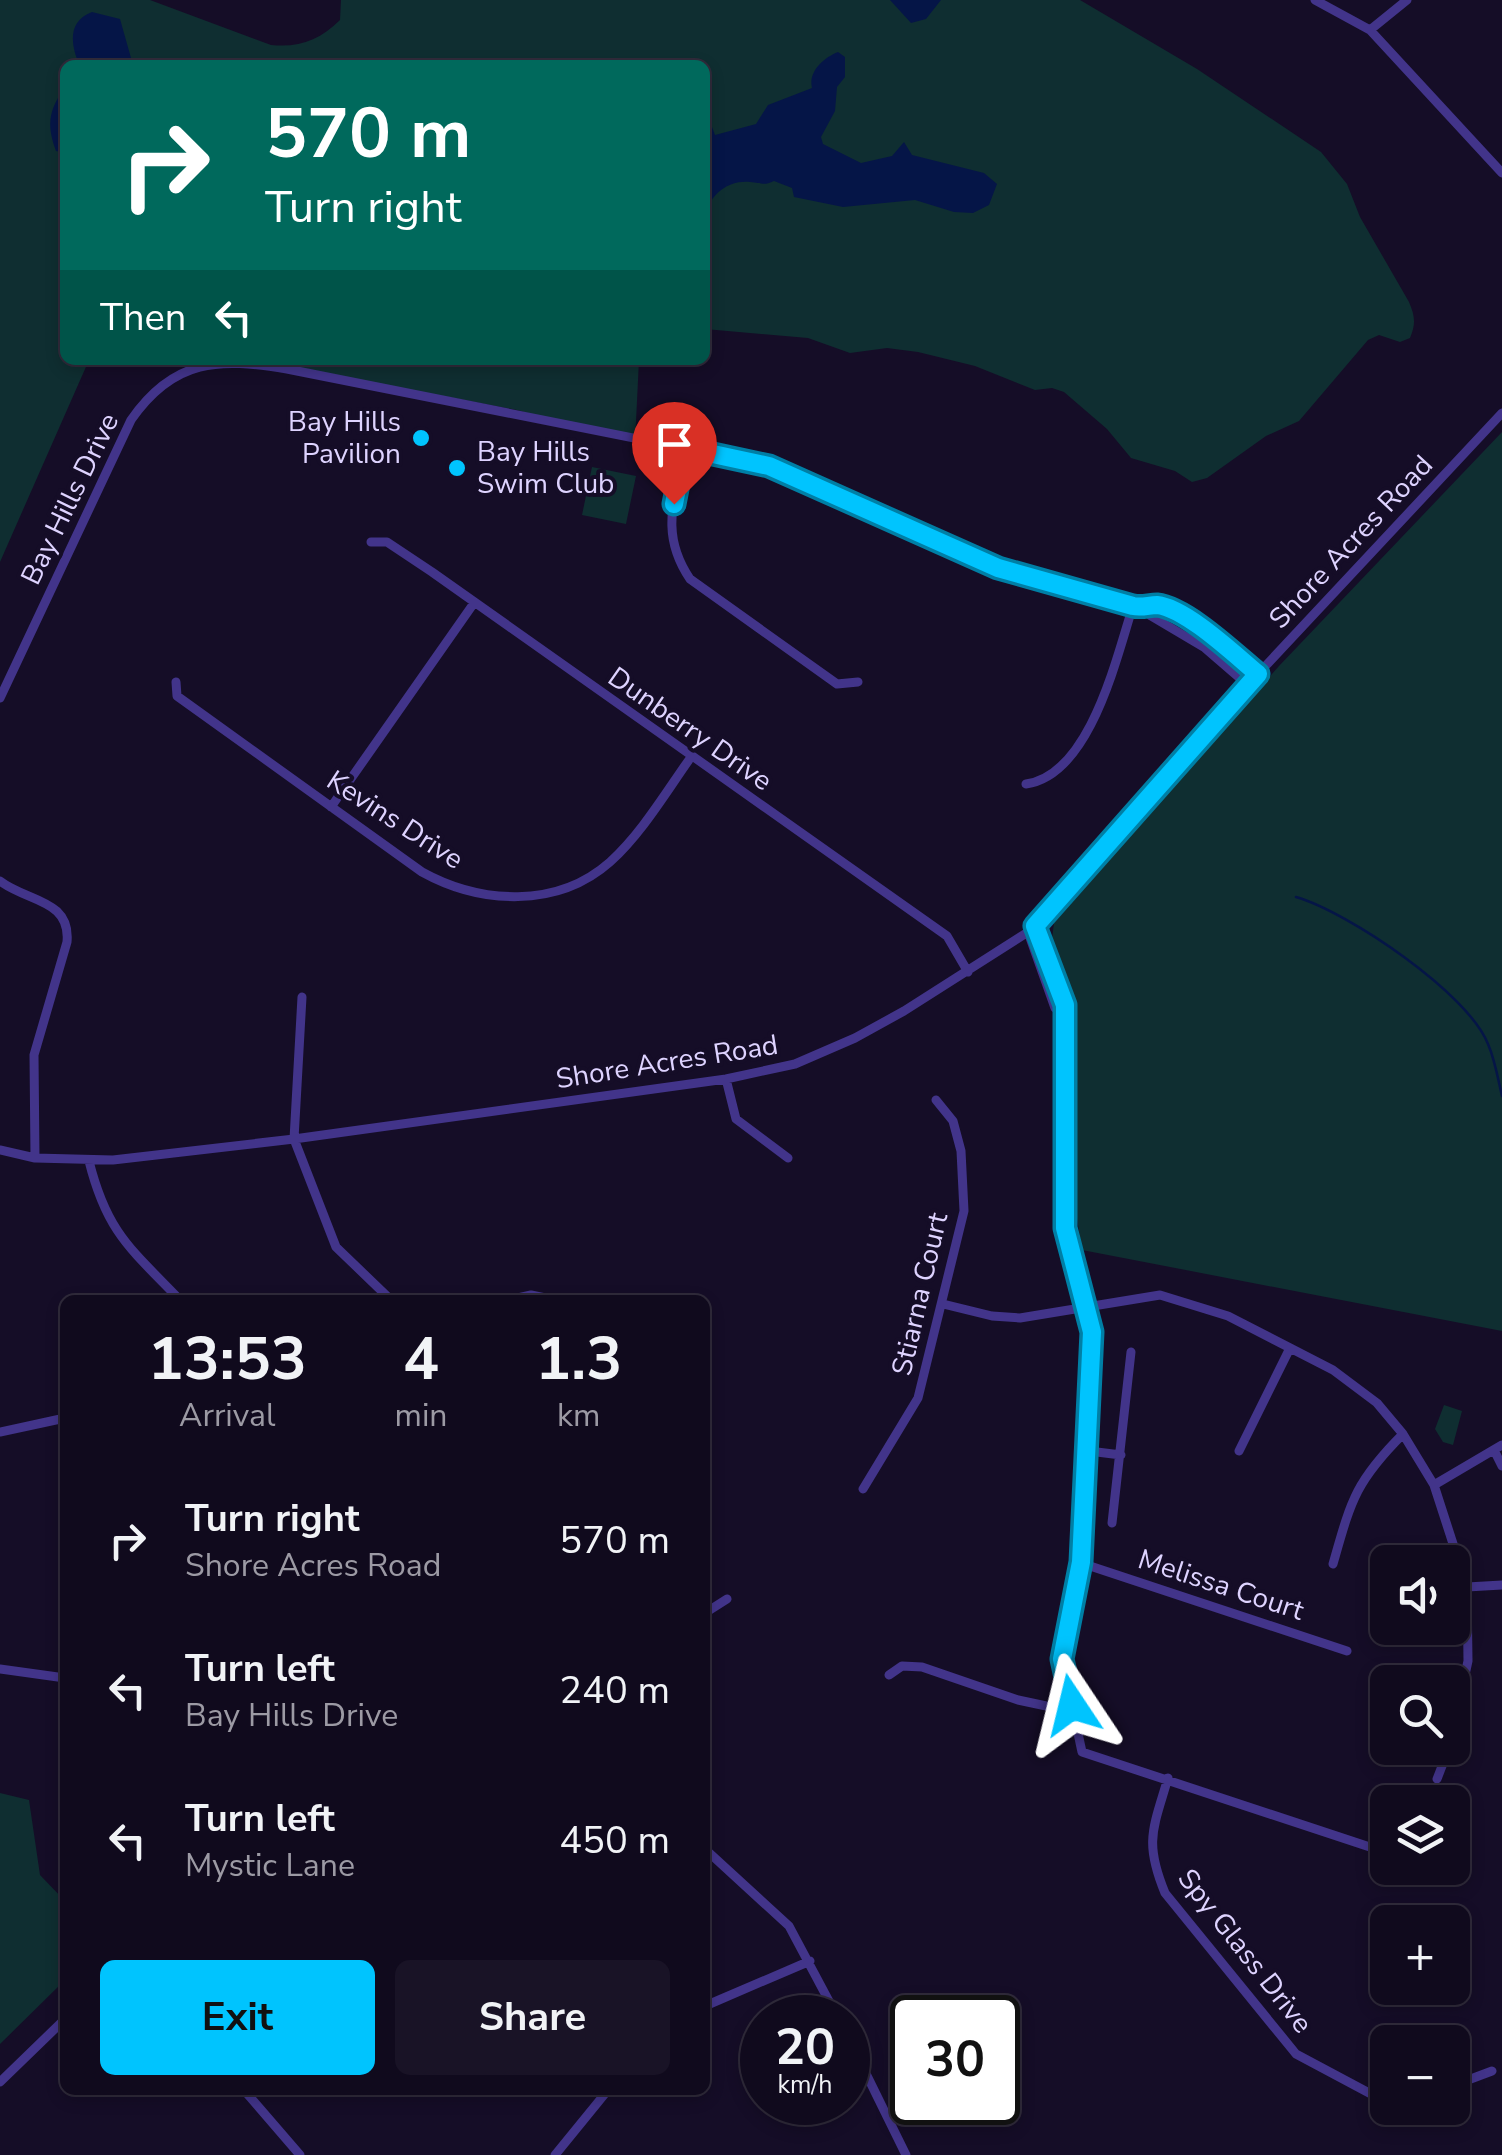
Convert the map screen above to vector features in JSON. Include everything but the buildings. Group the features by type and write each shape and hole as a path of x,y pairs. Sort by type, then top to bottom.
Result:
{"street":[{"path":"1315,0 1370,30 1502,173"},
{"path":"1370,30 1407,0"},
{"name":"Bay Hills Drive","path":"0,698 131,420 157,389 184,370 207,365"},
{"name":"Bay Hills Drive","path":"261,365 769,466 998,568 1133,606 1156,605 1180,615 1258,674"},
{"name":"Shore Acres Road","path":"0,1150 35,1158 90,1162 294,1139 726,1079 795,1064 830,1049 904,1012 1032,929 1258,674 1502,413"},
{"path":"685,448 670,530 676,558 690,579 838,684 858,682"},
{"name":"Dunberry Drive","path":"372,542 387,542 946,936 968,972"},
{"path":"332,807 474,604"},
{"path":"1026,784 1044,781 1086,736 1133,606"},
{"name":"Bay Hills Drive","path":"1144,608 1150,616 1206,648 1248,686"},
{"name":"Kevins Drive","path":"176,682 178,696 332,807 444,884 487,896 526,896 576,884 611,861 645,822 690,757"},
{"path":"0,881 55,908 69,927 34,1055 35,1158"},
{"path":"1032,929 1056,973 1065,1005 1065,1228 1092,1332 1081,1562 1062,1659 1082,1752 1370,1846"},
{"path":"302,997 294,1139 336,1247 386,1295"},
{"path":"726,1079 736,1120 788,1158"},
{"name":"Stiarna Court","path":"863,1489 918,1398 964,1211 961,1150 954,1120 936,1100"},
{"path":"90,1162 98,1198 116,1233 175,1295"},
{"path":"943,1304 992,1316 1020,1318 1160,1295 1228,1316 1334,1370 1377,1403 1434,1485 1453,1545"},
{"path":"1238,1450 1290,1348"},
{"path":"1112,1523 1131,1352"},
{"path":"0,1432 60,1419"},
{"path":"1333,1564 1353,1496 1371,1466 1402,1434"},
{"path":"1434,1485 1498,1448 1502,1466"},
{"path":"1088,1451 1121,1455"},
{"name":"Melissa Court","path":"1081,1562 1347,1650"},
{"path":"1470,1588 1502,1584"},
{"path":"710,1610 727,1599"},
{"path":"889,1675 902,1666 922,1667 1018,1700 1051,1707 1072,1705"},
{"path":"0,1669 60,1677"},
{"path":"1437,1779 1442,1765"},
{"name":"Spy Glass Drive","path":"1168,1778 1150,1836 1153,1863 1165,1893 1296,2054 1370,2093"},
{"path":"710,1853 790,1926 827,1995"},
{"path":"710,2004 810,1961"},
{"path":"0,2082 60,2024"},
{"path":"1470,2079 1492,2070"},
{"path":"870,2082 906,2155"},
{"path":"248,2095 300,2155"},
{"path":"556,2155 604,2095"}],"green space":[{"path":"0,0 150,0 281,46 300,44 332,27 340,20 341,0 1080,0 1197,69 1321,152 1347,184 1360,217 1414,316 1410,338 1400,342 1379,335 1368,340 1299,421 1266,436 1207,478 1192,482 1175,471 1131,458 1107,429 1064,392 1052,388 1035,390 975,366 918,352 887,348 850,353 808,338 710,329 710,60 60,60 60,365 87,365 0,562"},
{"path":"639,365 635,442 517,410 296,368"},
{"path":"1502,432 1502,1331 1082,1250 1075,1206 1076,1020 1052,939 1054,923 1279,666"},
{"path":"592,467 636,476 626,524 582,515"},
{"path":"1444,1405 1462,1411 1453,1445 1443,1442 1435,1429"},
{"path":"0,1793 29,1800 40,1875 60,1896 60,1985 0,2044"}],"shaded area":[{"path":"890,0 941,0 926,19 911,23"},
{"path":"92,12 120,19 132,60 76,60 73,38 76,25"},
{"path":"838,52 845,57 845,77 837,87 835,111 821,137 823,144 861,163 892,156 904,142 912,155 984,173 997,184 989,205 973,213 954,212 915,200 843,207 794,197 792,188 774,181 728,186 710,204 710,122 715,135 756,124 768,105 812,88 812,76 827,58"},
{"path":"60,95 60,152 56,151 50,125"}],"waterway":[{"path":"1296,897 1374,937 1457,1002 1488,1044 1502,1096"}],"place":[{"name":"Bay Hills Pavilion","path":"421,438"},
{"name":"Bay Hills Swim Club","path":"457,468"}],"route":[{"path":"674,504 685,448 769,466 1014,574 1133,606 1156,605 1180,615 1258,674 1035,926 1065,1005 1065,1228 1092,1332 1081,1562 1062,1659 1072,1705"}]}
